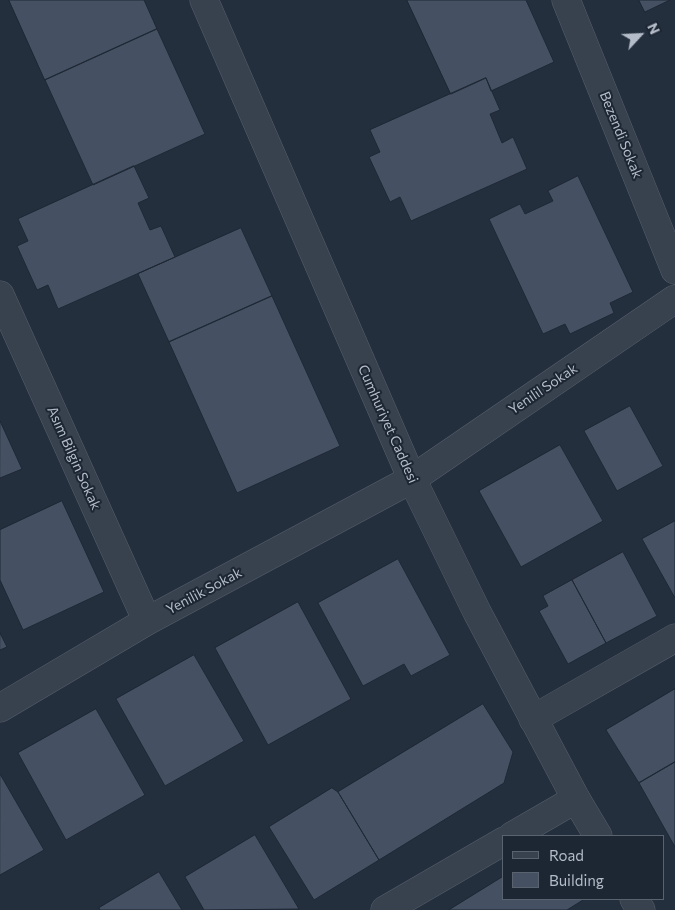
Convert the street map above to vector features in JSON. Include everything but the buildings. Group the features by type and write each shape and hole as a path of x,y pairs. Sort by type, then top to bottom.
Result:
{"street":[{"name":"Cumhuriyet Caddesi","path":"204,0 412,480 477,612 576,799 597,835"},
{"name":"Bezendi Sokak","path":"566,0 675,270"},
{"name":"Asım Bilgin Sokak","path":"0,295 147,621"},
{"name":"Yenilil Sokak","path":"412,480 675,299"},
{"name":"Yenilik Sokak","path":"0,708 147,621 412,480"},
{"path":"533,718 675,638"},
{"path":"514,835 576,799"},
{"path":"385,910 502,842"}]}
